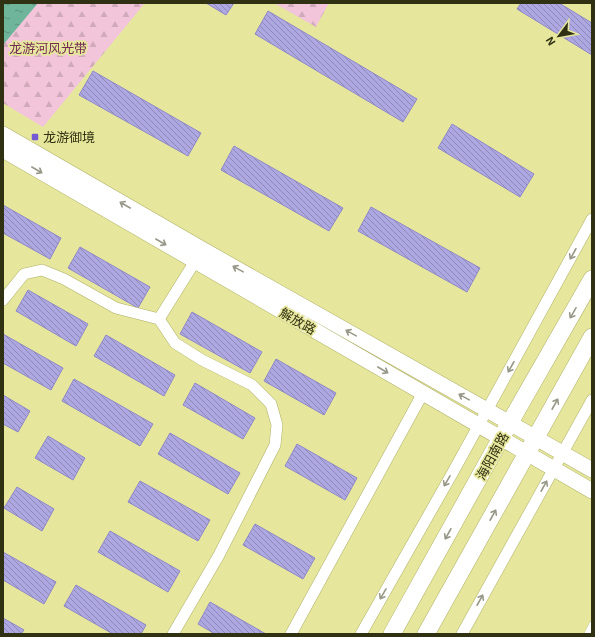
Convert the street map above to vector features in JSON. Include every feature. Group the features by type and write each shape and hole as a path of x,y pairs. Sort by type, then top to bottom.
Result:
{"main road":[{"name":"海阳南路","path":"392,634 501,438 592,279"},
{"path":"426,634 592,337"}],"street":[{"name":"解放路","path":"3,134 478,426 592,492"},
{"name":"解放路","path":"3,150 487,410 592,470"},
{"path":"361,634 453,472 592,219"},
{"path":"159,320 199,255"},
{"path":"3,300 24,274 42,270 64,278 116,308 159,320 175,343 202,360 252,385 271,404 277,425 275,445 219,555 173,634"},
{"path":"290,634 424,393"},
{"path":"462,634 592,400"}],"lane":[{"path":"586,634 592,624"}],"green space":[{"name":"龙游河风光带","path":"3,3 145,3 43,127 3,103"},
{"path":"274,3 329,3 316,27"}],"water":[{"path":"3,3 38,3 3,45"}],"building":[{"path":"206,3 234,3 226,15"},
{"path":"521,3 559,3 592,23 592,55 517,9"},
{"path":"268,11 417,99 403,122 255,34"},
{"path":"93,71 201,133 188,156 79,95"},
{"path":"452,124 534,174 520,197 438,148"},
{"path":"234,146 343,208 329,231 221,170"},
{"path":"3,205 61,238 50,259 3,233"},
{"path":"371,207 480,268 467,292 358,231"},
{"path":"80,247 150,287 138,308 68,268"},
{"path":"28,290 88,324 76,346 16,311"},
{"path":"192,312 262,352 250,373 180,334"},
{"path":"3,334 63,368 51,390 3,363"},
{"path":"106,335 175,375 164,396 94,356"},
{"path":"276,359 336,393 324,415 264,381"},
{"path":"74,379 153,424 140,446 62,401"},
{"path":"195,383 255,418 243,439 183,405"},
{"path":"3,395 30,411 18,432 3,424"},
{"path":"170,433 240,473 228,494 158,454"},
{"path":"48,436 85,458 73,480 35,458"},
{"path":"297,444 357,478 345,500 285,466"},
{"path":"140,481 210,520 198,541 128,502"},
{"path":"17,487 54,509 42,531 4,508"},
{"path":"255,524 315,558 303,579 243,545"},
{"path":"110,531 180,571 168,592 98,552"},
{"path":"3,552 56,582 44,604 3,580"},
{"path":"76,585 146,625 141,634 113,634 64,606"},
{"path":"210,602 266,634 215,634 198,624"},
{"path":"3,618 24,630 21,634 3,634"}],"place":[{"name":"龙游御境","path":"35,137"}]}
